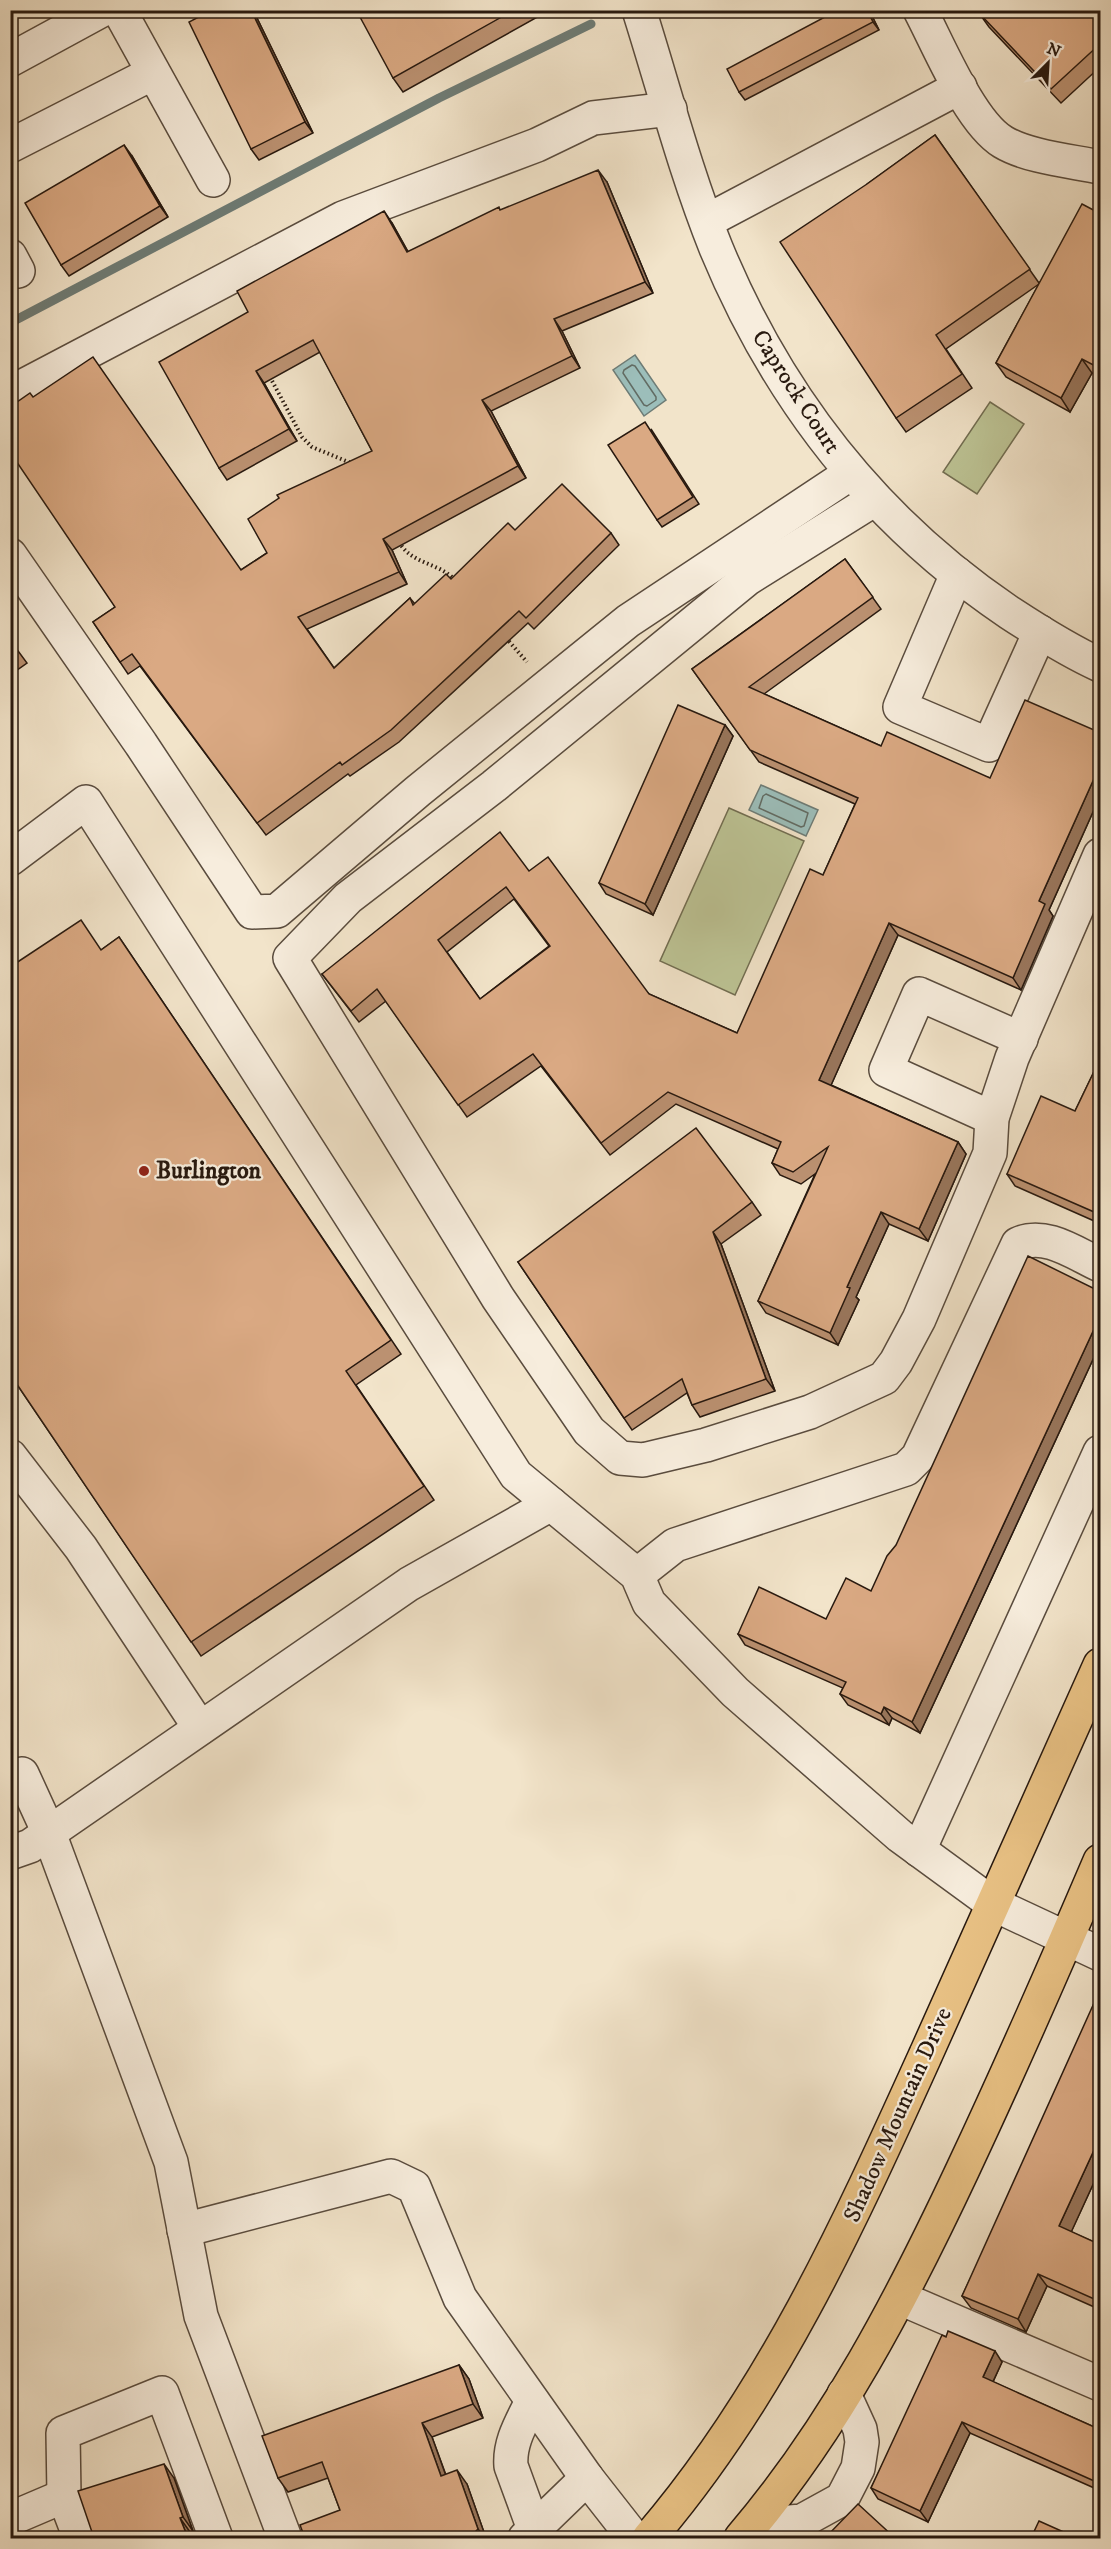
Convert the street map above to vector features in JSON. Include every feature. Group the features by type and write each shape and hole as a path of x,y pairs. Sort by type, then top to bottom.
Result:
{"main road":[{"name":"Shadow Mountain Drive","path":"649,2538 718,2449 746,2408 802,2312 854,2213 1101,1665"},
{"path":"750,2527 816,2439 873,2348 900,2298 1013,2063 1101,1861"}],"street":[{"path":"10,60 102,10"},
{"path":"119,10 213,180"},
{"name":"Caprock Court","path":"639,10 707,221 736,292 764,350 805,414 851,474 912,537 979,592 1040,632 1101,665"},
{"path":"920,10 978,119 1003,142 1038,155 1101,167"},
{"path":"10,146 153,72"},
{"path":"707,221 960,87"},
{"path":"10,393 343,218 537,145 593,118 670,109"},
{"path":"10,555 141,744 252,912 277,911 418,791 628,621 851,474"},
{"path":"875,499 747,579 494,786 348,898 290,958 498,1298 590,1431 620,1458 643,1460 706,1445 810,1412 884,1378 896,1362 919,1319 990,1153 992,1118 1012,1058 1101,855"},
{"path":"957,574 900,707 989,745 1040,632"},
{"path":"10,859 86,802 516,1475 637,1575 649,1603 735,1692 900,1836 993,1904 1101,1954"},
{"path":"992,1118 886,1070 919,994 1021,1039"},
{"path":"637,1575 675,1545 906,1469 918,1457 1018,1244 1030,1238 1043,1239 1101,1265"},
{"path":"919,1850 1101,1452"},
{"path":"10,1456 81,1548 200,1728"},
{"path":"10,1853 30,1846 409,1584 551,1504"},
{"path":"22,1774 49,1833 171,2162 201,2316 285,2538"},
{"path":"184,2230 391,2176 414,2187 460,2298 587,2478 634,2538"},
{"path":"900,2298 1101,2384"},
{"path":"80,2538 64,2496 63,2433 162,2393 216,2538"},
{"path":"750,2527 802,2521 842,2499 858,2468 862,2442 860,2429 844,2394"},
{"path":"532,2401 512,2444 510,2456 529,2534 587,2478"},
{"path":"10,2519 64,2496"}],"path":[{"path":"269,376 302,437 312,447 358,466"},
{"path":"395,534 406,554 449,573 456,582"},
{"path":"500,632 547,687"}],"green space":[{"path":"990,402 1024,424 977,494 943,472"},
{"path":"729,808 804,841 735,995 660,961"}],"water":[{"path":"635,355 666,400 644,416 613,370"},
{"path":"761,785 818,810 806,836 749,810"}],"building":[{"path":"212,10 251,10 305,122 251,149 189,22"},
{"path":"371,10 514,10 393,78 360,17"},
{"path":"838,10 867,10 873,22 739,92 727,69"},
{"path":"981,10 1101,10 1101,43 1051,89 979,13"},
{"path":"935,135 1030,269 936,335 962,374 896,418 780,242"},
{"path":"124,145 160,206 61,265 25,203"},
{"path":"598,170 645,282 554,319 572,356 482,400 518,466 383,539 399,572 298,617 334,668 410,598 413,605 446,574 451,579 508,523 515,530 562,484 611,533 526,618 519,611 391,730 342,765 340,762 257,823 132,654 120,662 93,622 115,607 10,452 10,407 30,393 33,397 93,357 241,570 267,553 248,519 279,498 277,495 372,451 313,340 256,371 289,429 219,468 159,362 248,312 237,291 384,211 407,252 499,207 500,210"},
{"path":"1082,204 1101,214 1101,369 1082,359 1061,398 996,363"},
{"path":"645,422 693,497 657,520 608,445"},
{"path":"845,559 873,597 749,687 881,746 887,732 990,778 1025,700 1101,733 1101,763 1039,901 1045,904 1013,978 889,923 819,1080 958,1142 919,1229 881,1212 847,1287 850,1288 830,1333 758,1301 828,1147 793,1172 772,1163 781,1142 668,1092 601,1143 533,1054 458,1105 377,989 351,1011 322,974 500,832 529,871 548,857 649,994 737,1033 810,869 823,875 858,798 750,750 692,669","holes":["506,887 550,946 480,999 438,940"]},
{"path":"10,640 17,649 10,654"},
{"path":"678,705 725,725 645,904 599,883"},
{"name":"Burlington","path":"81,920 101,950 119,937 391,1340 346,1371 424,1486 191,1642 10,1374 10,967"},
{"path":"1101,1057 1101,1215 1007,1174 1041,1096 1075,1111"},
{"path":"696,1128 752,1202 713,1232 766,1379 692,1405 682,1379 624,1418 518,1262"},
{"path":"1028,1256 1101,1292 1101,1314 912,1722 884,1707 881,1714 840,1694 846,1682 738,1634 759,1587 826,1619 846,1578 871,1591 887,1556 896,1545"},
{"path":"1094,2003 1101,2006 1101,2135 1059,2226 1101,2245 1101,2302 1038,2274 1018,2319 962,2296"},
{"path":"948,2331 995,2351 983,2377 1101,2430 1101,2484 962,2422 920,2511 871,2488 942,2335 946,2337"},
{"path":"459,2365 473,2404 422,2423 441,2476 457,2470 478,2529 469,2538 305,2538 300,2525 340,2510 322,2462 278,2478 262,2436"},
{"path":"164,2464 188,2538 94,2538 78,2491"},
{"path":"858,2504 895,2538 825,2538"},
{"path":"1039,2521 1077,2538 1031,2538"}],"waterway":[{"path":"10,323 439,98 591,24"}],"place":[{"name":"Burlington","path":"144,1171"}]}
